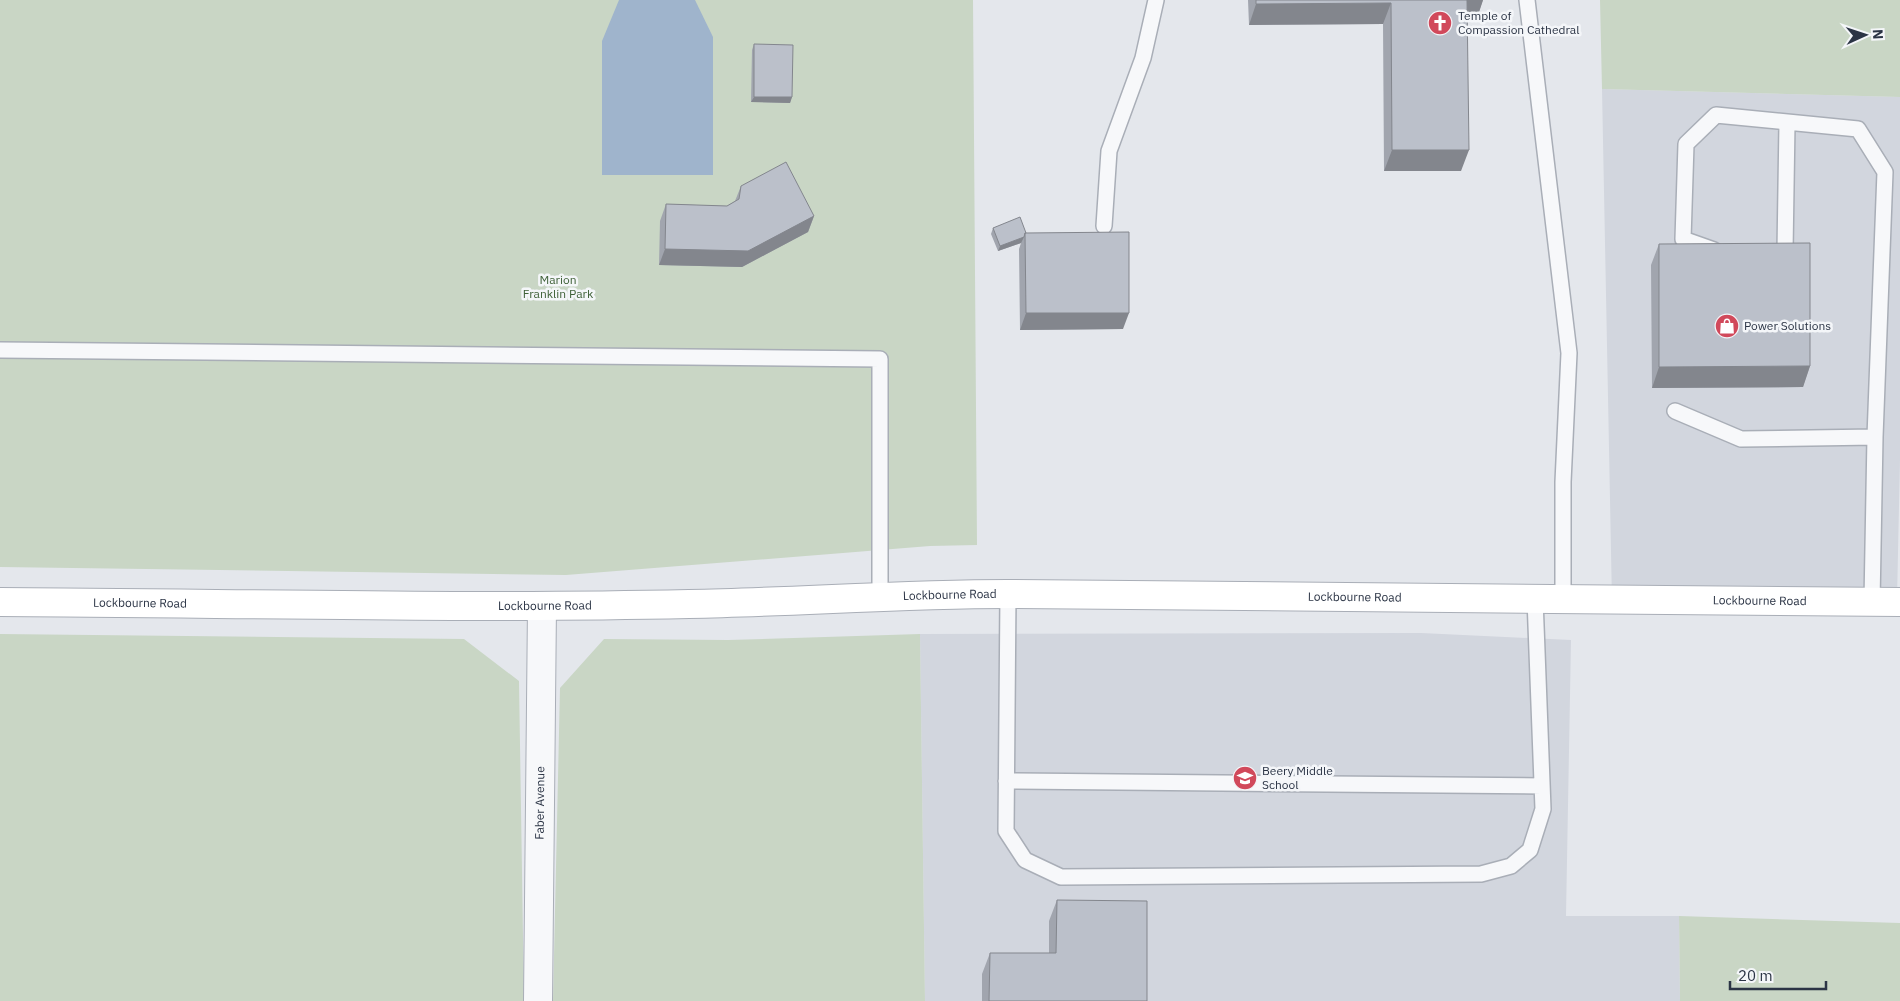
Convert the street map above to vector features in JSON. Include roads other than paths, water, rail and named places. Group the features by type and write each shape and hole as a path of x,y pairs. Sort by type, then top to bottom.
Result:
{"main road":[{"name":"Lockbourne Road","path":"0,602 542,606 690,604 1008,594 1900,602"}],"street":[{"name":"Faber Avenue","path":"538,1001 542,606"}],"lane":[{"path":"1104,226 1110,151 1143,58 1156,0"},
{"path":"1527,0 1569,353 1563,482 1563,600"},
{"path":"1728,255 1683,239 1686,144 1716,115 1858,129 1885,172 1875,437 1872,602"},
{"path":"1756,255 1785,251 1787,123"},
{"path":"0,350 880,359 880,597"},
{"path":"1675,411 1741,439 1875,437"},
{"path":"1008,594 1006,831 1025,860 1061,877 1481,874 1512,866 1530,850 1543,809 1535,599"},
{"path":"1006,781 1542,786"}],"water":[{"path":"619,0 695,0 713,37 713,175 602,175 602,41"}],"place":[{"name":"Temple of Compassion Cathedral","path":"1440,23"},
{"name":"Power Solutions","path":"1727,326"},
{"name":"Beery Middle School","path":"1245,778"}],"park label":[{"name":"Marion Franklin Park","path":"558,287"}]}
